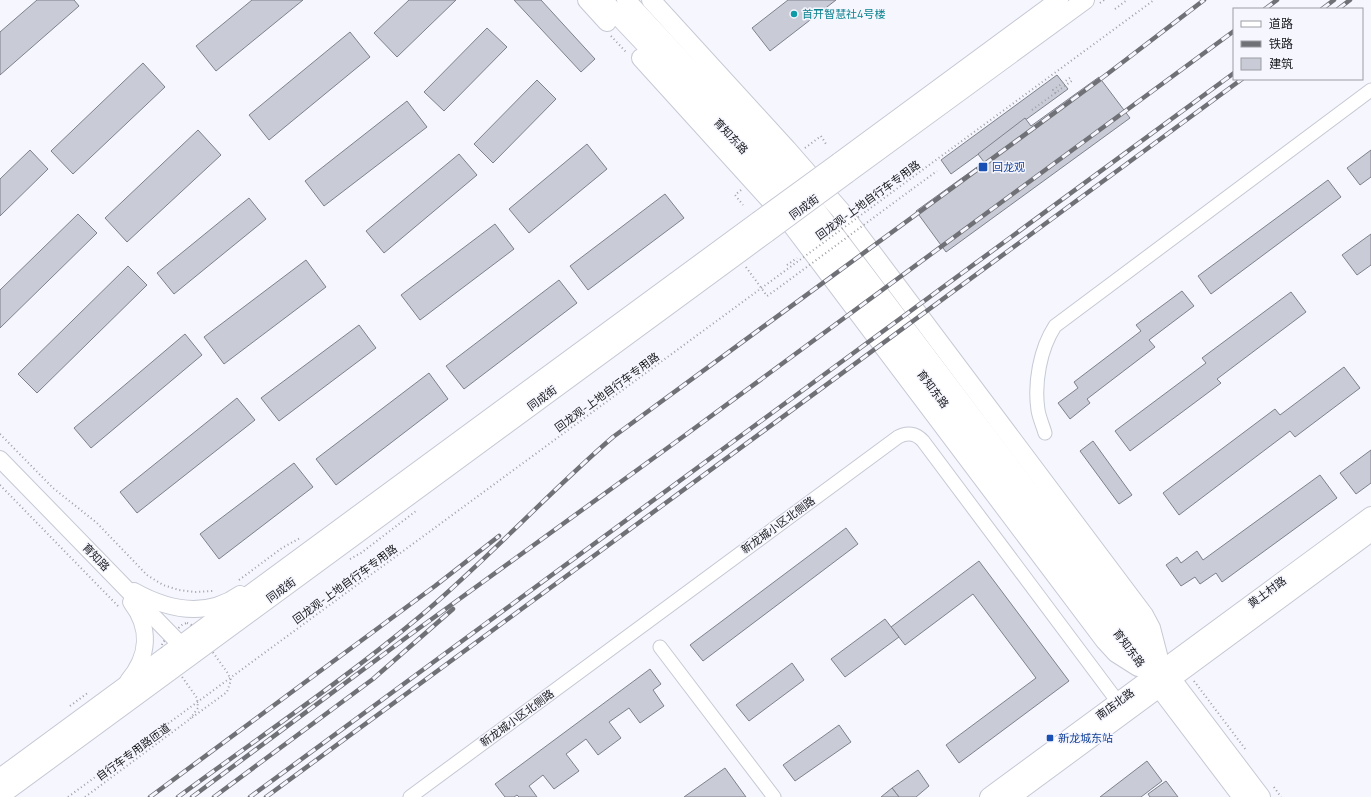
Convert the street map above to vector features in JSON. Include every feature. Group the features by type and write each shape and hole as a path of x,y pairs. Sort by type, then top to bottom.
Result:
{"main road":[{"path":"587,0 754,180 788,220 1105,642 1116,653 1161,678"},
{"name":"育知东路","path":"603,0 744,149 803,217 1161,678 1266,791"},
{"name":"育知东路","path":"626,0 775,160 811,202 1161,678 1242,797"},
{"path":"651,0 793,154 841,211 1144,615 1150,628 1157,654 1161,678"},
{"name":"同成街","path":"0,778 100,694 186,651 843,168 1060,0"},
{"name":"同成街","path":"843,168 1085,0"},
{"name":"同成街","path":"0,796 186,651 335,532 763,227"},
{"name":"黄土村路","path":"1161,678 1371,516"},
{"name":"黄土村路","path":"1161,678 1371,532"},
{"name":"南店北路","path":"989,797 1118,702 1161,678"},
{"name":"南店北路","path":"1011,797 1161,678"}],"street":[{"path":"1045,433 1038,410 1037,382 1046,342 1055,326 1371,90"},
{"name":"新龙城小区北侧路","path":"410,797 902,434 912,434 923,441 1118,702"},
{"name":"育知路","path":"0,459 186,651"},
{"path":"50,511 89,559 130,602 143,623 145,643 140,664 123,686 100,694"},
{"path":"108,570 126,586 159,603 181,609 207,609 234,598 287,559 335,532"},
{"path":"660,647 774,797"}],"path":[{"path":"1115,9 1127,0"},
{"name":"回龙观-上地自行车专用路","path":"68,797 1154,0"},
{"path":"1056,93 1053,90 1071,77"},
{"path":"1032,110 1073,80"},
{"path":"804,149 821,136 826,144"},
{"path":"744,265 767,296 937,171"},
{"path":"742,190 735,195 743,205"},
{"path":"855,208 872,196"},
{"path":"787,265 798,257"},
{"path":"0,434 53,488 97,523 147,575 163,585 179,590 195,592 214,590"},
{"path":"0,485 120,609"},
{"path":"238,580 282,548 304,536"},
{"name":"自行车专用路匝道","path":"85,797 229,689 230,677 215,655"},
{"name":"自行车专用路匝道","path":"184,679 198,701 197,711 190,719"},
{"path":"1201,690 1248,753"},
{"path":"65,710 100,694"},
{"path":"1266,791 1281,797"}],"building":[{"path":"37,0 74,0 79,6 0,75 0,32"},
{"path":"252,0 303,0 216,71 196,46"},
{"path":"409,0 456,0 397,57 374,33"},
{"path":"514,0 541,0 595,59 581,72"},
{"name":"首开智慧社4号楼","path":"788,0 836,0 770,51 752,28"},
{"path":"487,28 507,47 444,111 424,92"},
{"path":"350,32 370,57 269,140 249,115"},
{"path":"143,63 165,87 73,174 51,151"},
{"path":"1057,75 1068,89 951,174 941,160"},
{"path":"1099,77 1130,118 946,252 916,211 984,162 978,154 1025,118 1031,126"},
{"path":"537,80 556,99 493,163 474,144"},
{"path":"407,101 427,127 324,206 305,181"},
{"path":"198,130 221,155 127,242 105,218"},
{"path":"587,144 607,169 529,233 509,209"},
{"path":"30,150 48,169 0,216 0,179"},
{"path":"1371,150 1371,177 1360,185 1347,168"},
{"path":"459,154 477,175 384,253 366,231"},
{"path":"1328,180 1341,197 1211,294 1198,276"},
{"path":"665,194 684,218 588,290 570,266"},
{"path":"249,198 266,219 174,294 157,273"},
{"path":"78,214 97,233 0,328 0,290"},
{"path":"495,224 514,249 420,320 401,295"},
{"path":"1371,234 1371,265 1357,275 1342,255"},
{"path":"306,260 326,287 224,364 204,337"},
{"path":"128,266 147,285 37,393 18,374"},
{"path":"559,280 577,303 464,389 446,366"},
{"path":"1182,291 1194,306 1149,340 1155,347 1087,399 1090,403 1070,419 1058,403 1078,388 1074,382 1141,331 1136,325"},
{"path":"1291,292 1306,312 1217,379 1221,383 1130,451 1115,431 1206,363 1202,358"},
{"path":"359,325 376,348 279,421 261,398"},
{"path":"185,334 202,355 91,448 74,428"},
{"path":"1344,367 1360,388 1295,437 1290,431 1179,515 1163,493 1275,409 1280,415"},
{"path":"429,373 448,399 336,485 316,459"},
{"path":"237,398 255,420 137,513 120,492"},
{"path":"1093,441 1132,495 1119,504 1080,451"},
{"path":"1371,450 1371,483 1356,494 1340,473"},
{"path":"294,463 313,487 219,559 200,534"},
{"path":"1320,475 1337,498 1222,582 1216,573 1200,584 1195,577 1181,586 1166,565 1177,557 1181,563 1197,551 1203,560"},
{"path":"846,528 858,544 703,661 690,645"},
{"path":"979,561 1069,681 959,763 946,745 1036,678 973,594 905,645 891,627"},
{"path":"885,619 899,637 845,677 831,659"},
{"path":"792,663 804,680 749,721 736,705"},
{"path":"650,669 661,684 653,690 664,706 640,723 629,708 609,722 621,738 598,755 586,739 566,754 579,771 554,789 543,775 529,786 537,797 519,797 517,795 514,797 505,797 495,784"},
{"path":"839,725 851,742 795,781 783,765"},
{"path":"1147,761 1162,781 1141,797 1100,797"},
{"path":"725,768 746,797 684,797"},
{"path":"918,770 929,786 916,797 899,797 892,788"},
{"path":"1166,781 1178,797 1150,797 1148,794"},
{"path":"892,788 899,797 881,797"}],"railway":[{"path":"178,797 389,642 468,574 613,437 1106,75 1204,0"},
{"path":"1266,8 1277,0"},
{"path":"1323,8 1334,0"},
{"path":"1339,8 1350,0"},
{"path":"192,797 407,637 684,436 1233,32"},
{"path":"250,797 1233,74"},
{"path":"266,797 1241,80"},
{"path":"150,797 435,586 499,536"},
{"path":"214,797 373,679 453,609"}],"place":[{"name":"首开智慧社4号楼","path":"794,14"},
{"name":"回龙观","path":"983,167"},
{"name":"新龙城东站","path":"1050,738"}]}
